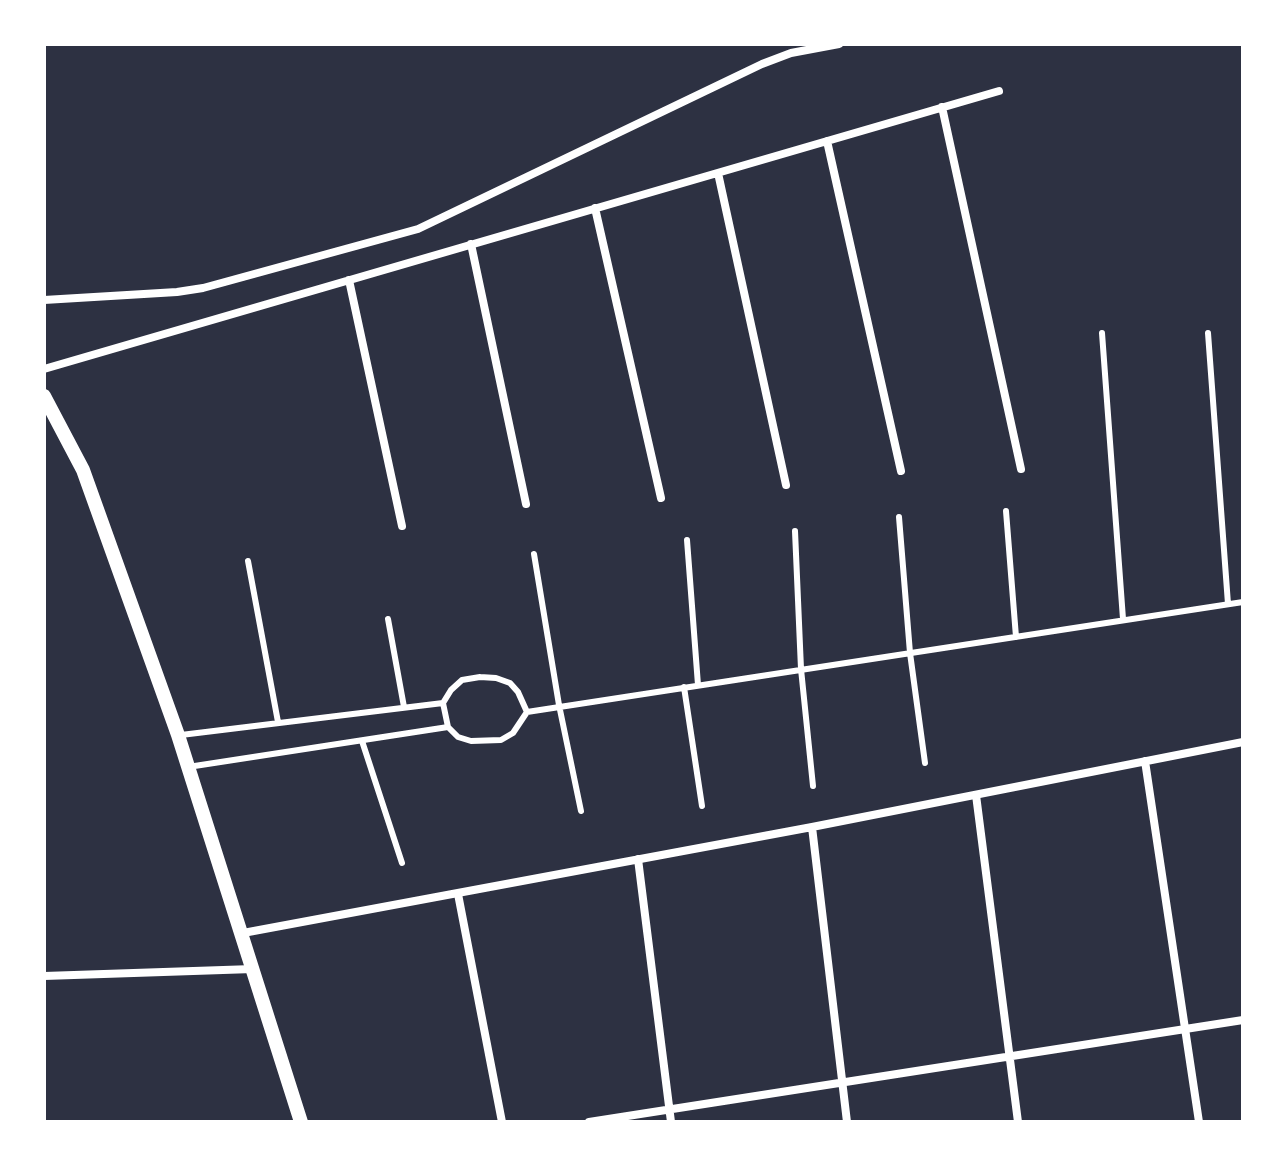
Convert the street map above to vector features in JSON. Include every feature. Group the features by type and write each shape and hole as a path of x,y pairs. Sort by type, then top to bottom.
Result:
{"street":[{"path":"44,300 203,288 418,229 762,64 791,53 839,44"},
{"path":"44,369 999,91"},
{"path":"942,107 1021,469"},
{"path":"827,141 901,471"},
{"path":"718,173 786,485"},
{"path":"595,208 661,498"},
{"path":"471,244 526,504"},
{"path":"349,280 402,526"},
{"path":"44,396 83,470 178,735 301,1122"},
{"path":"243,933 812,827 1243,742"},
{"path":"1145,761 1199,1122"},
{"path":"976,795 1018,1122"},
{"path":"812,827 847,1122"},
{"path":"638,859 671,1122"},
{"path":"458,894 502,1122"},
{"path":"44,976 254,969"},
{"path":"589,1122 1243,1020"}],"lane":[{"path":"1102,333 1123,619"},
{"path":"1208,333 1228,604"},
{"path":"1006,511 1016,637"},
{"path":"899,517 910,653 925,763"},
{"path":"795,531 801,669 813,786"},
{"path":"687,540 698,685"},
{"path":"534,554 559,705 581,811"},
{"path":"248,561 278,722"},
{"path":"527,712 510,683 496,678 462,680 443,703 448,727 458,737 471,741 501,740 513,733 527,712 559,705 1243,602"},
{"path":"388,619 404,707"},
{"path":"684,687 702,806"},
{"path":"178,735 443,703"},
{"path":"188,767 448,727"},
{"path":"362,741 402,863"}]}
